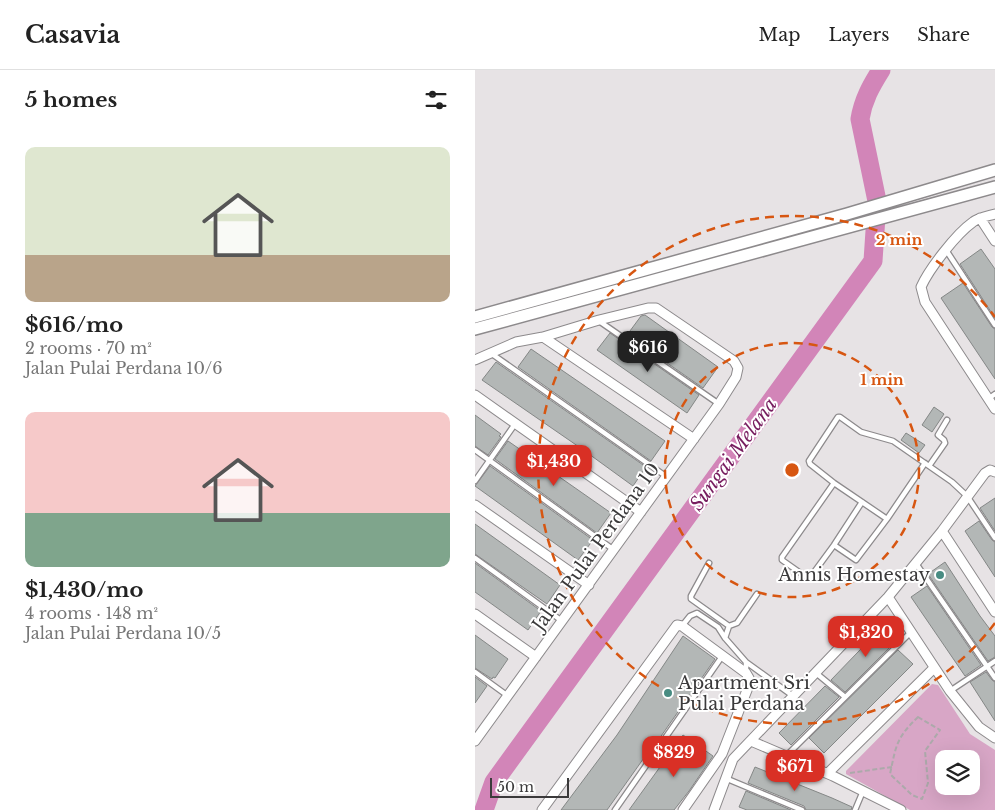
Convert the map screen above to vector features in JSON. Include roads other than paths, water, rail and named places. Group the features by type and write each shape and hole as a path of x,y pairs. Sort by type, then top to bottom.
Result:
{"street":[{"path":"475,317 847,214 995,170"},
{"path":"475,329 995,187"},
{"path":"995,214 973,222 945,250 921,287 925,302 991,396 995,409"},
{"path":"980,218 995,242"},
{"name":"Jalan Pulai Perdana 10","path":"475,741 479,728 508,696 563,622 695,439 736,377 738,368 734,361 657,308 599,320"},
{"path":"475,360 515,342 543,337 599,320"},
{"path":"543,337 695,439"},
{"path":"475,395 641,512"},
{"path":"713,810 733,759 888,597 942,531 985,473 993,471"},
{"path":"475,505 589,585"},
{"path":"942,531 995,612"},
{"path":"888,597 950,692 979,728 995,738"},
{"path":"475,614 536,657"},
{"path":"541,810 677,625 682,626 723,655 746,673 749,678 749,685 722,754 683,810"},
{"path":"831,774 934,668"},
{"path":"751,741 831,774 901,810"},
{"path":"722,754 733,759"}],"lane":[{"path":"945,250 995,325"},
{"path":"599,320 719,404"},
{"path":"490,352 667,477"},
{"path":"887,519 834,483 810,464 809,461 840,417 861,432 893,441 952,482 967,496 995,538"},
{"path":"834,545 856,560 945,443 945,440 938,436 947,420"},
{"path":"475,481 515,424"},
{"path":"475,450 615,550"},
{"path":"834,483 784,553 782,560 809,579 862,502"},
{"path":"475,558 563,622"},
{"path":"915,562 995,678"},
{"path":"709,563 691,599 729,626"},
{"path":"729,626 737,623 757,594"},
{"path":"682,626 690,616 697,613 718,627 746,662 793,696"},
{"path":"725,638 729,626"},
{"path":"786,756 911,632"},
{"path":"615,810 723,655"},
{"path":"950,692 995,661"},
{"path":"746,662 746,673"},
{"path":"475,672 508,696"},
{"path":"816,672 845,697"},
{"path":"725,778 802,810"},
{"path":"855,810 863,791"}],"waterway":[{"name":"Sungai Melana","path":"484,810 494,782 873,261 877,201 860,119 868,93 881,70"}],"place":[{"name":"Annis Homestay","path":"940,575"},
{"name":"Apartment Sri Pulai Perdana","path":"668,693"}]}
